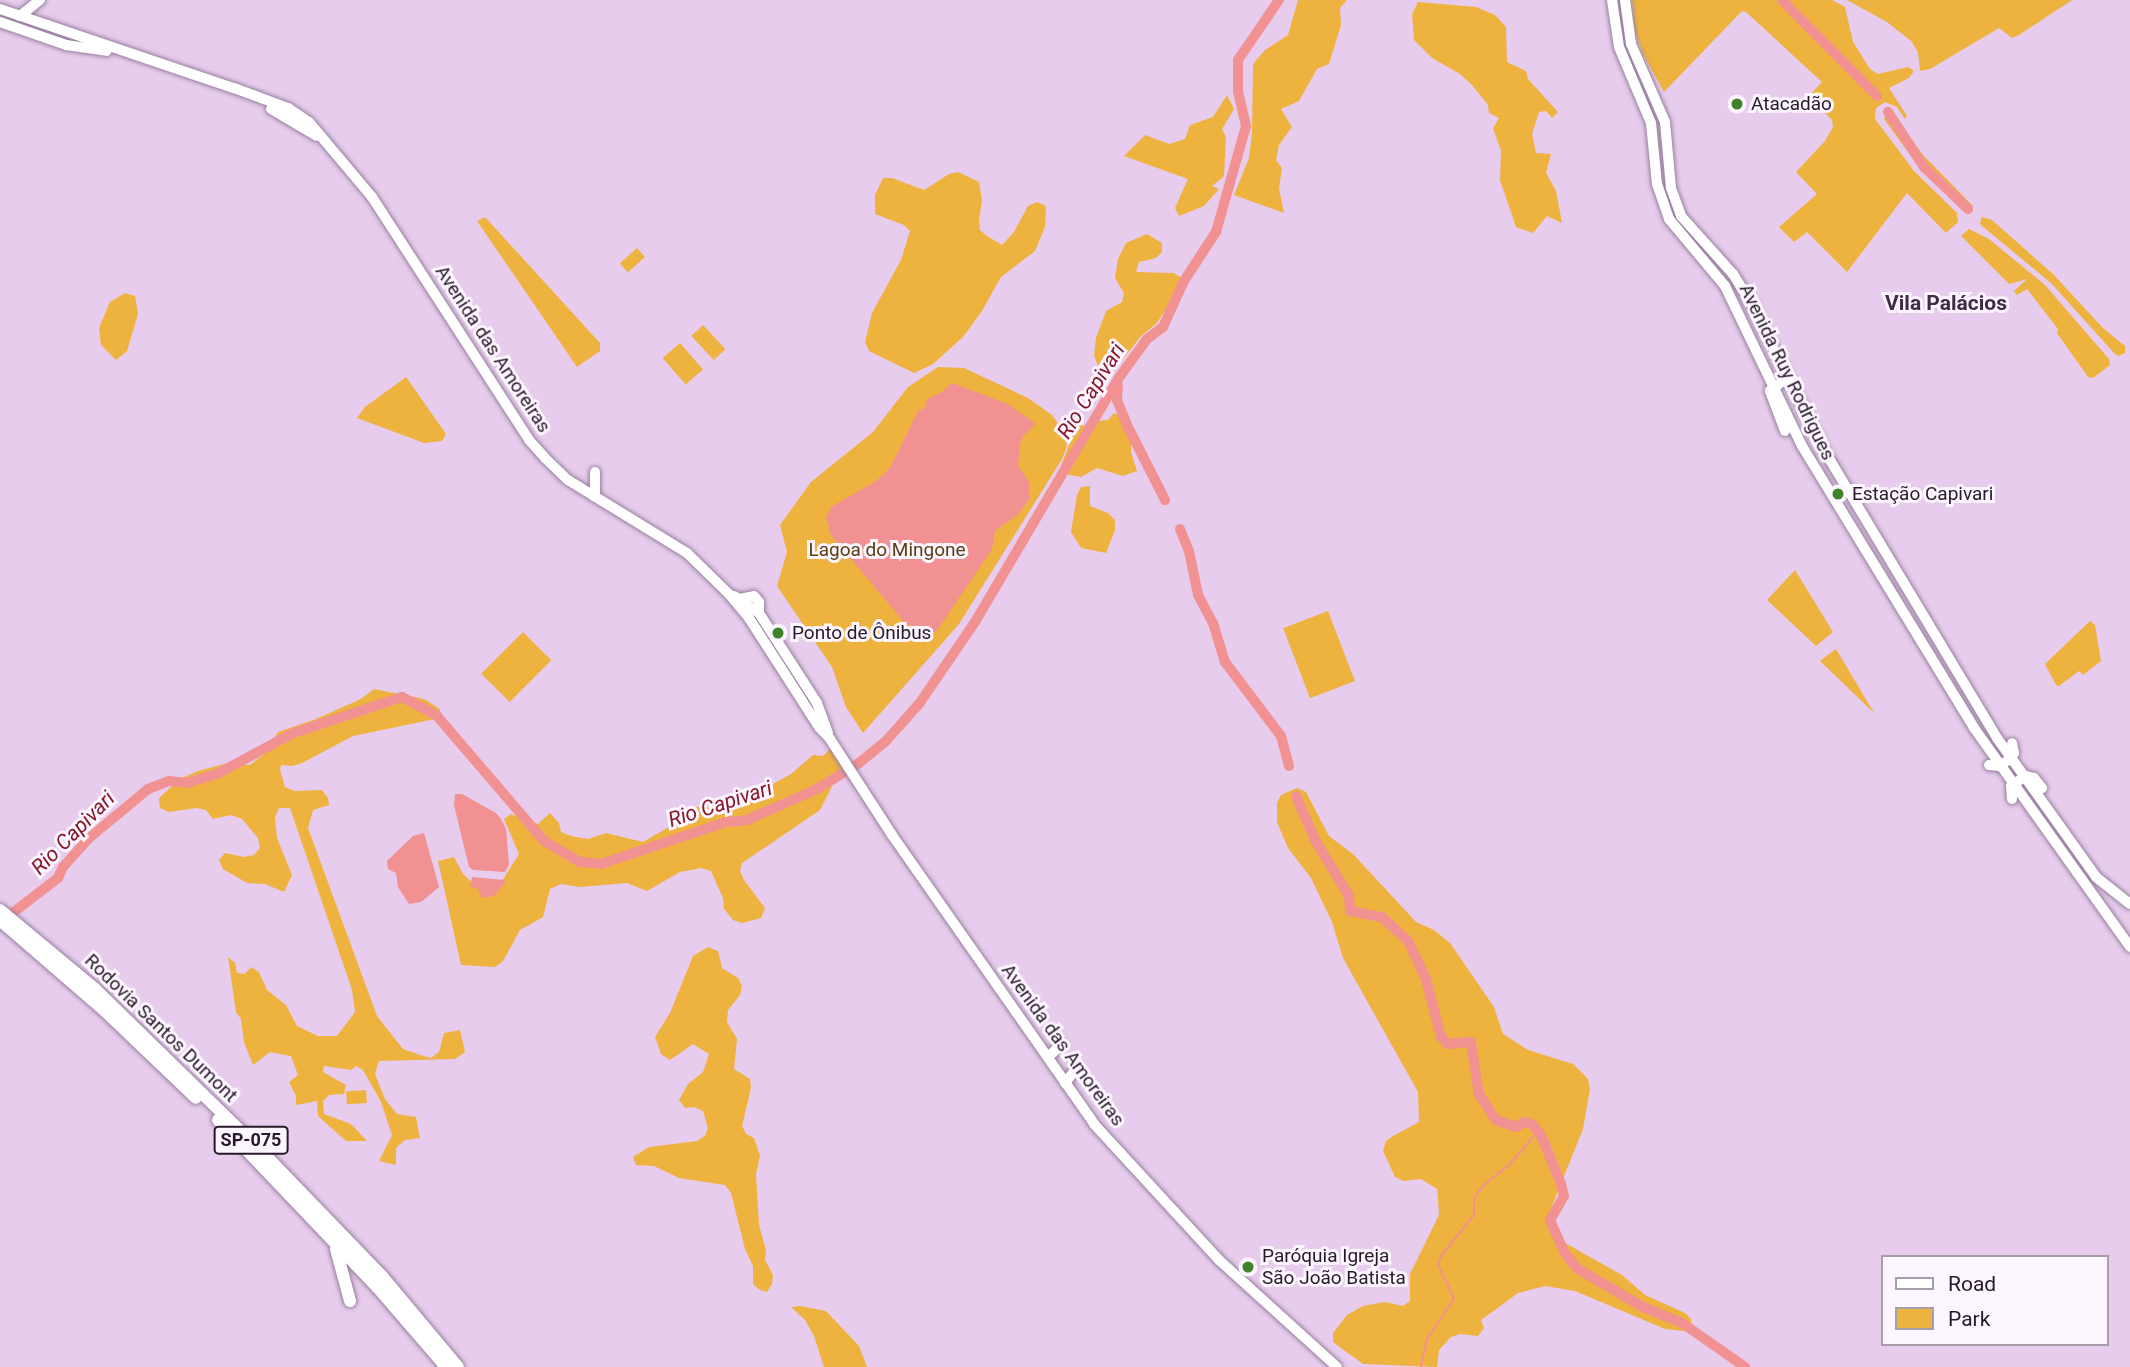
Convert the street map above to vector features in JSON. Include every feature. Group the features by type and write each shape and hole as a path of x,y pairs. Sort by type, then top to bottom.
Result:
{"highway":[{"name":"Rodovia Santos Dumont","path":"0,910 191,1093 379,1289 446,1367"},
{"name":"Rodovia Santos Dumont","path":"0,920 23,934 95,989 268,1158 382,1275 458,1367"},
{"path":"334,1242 354,1299"}],"main road":[{"path":"20,16 40,0"},
{"name":"Avenida Ruy Rodrigues","path":"1612,0 1619,47 1651,123 1656,178 1663,208 1682,237 1725,286 1817,473 1995,766 2013,783 2130,947"},
{"name":"Avenida Ruy Rodrigues","path":"1625,0 1632,44 1665,122 1671,188 1677,207 1692,230 1727,267 1743,289 1824,450 1889,563 2011,758 2096,877 2130,904"},
{"name":"Avenida das Amoreiras","path":"0,9 288,108 303,116 372,197 529,440 568,480 687,553 754,615 811,691 830,739 860,786 1094,1125 1171,1211 1280,1318 1337,1367"},
{"name":"Avenida das Amoreiras","path":"0,22 66,44 150,62 280,113 326,141"},
{"path":"1784,431 1772,401 1773,387 1788,377"},
{"path":"595,472 595,497"},
{"path":"734,597 754,596 759,602 754,615"},
{"path":"1995,766 2011,758 2012,743"},
{"path":"2012,799 2010,791 2013,783 2024,776 2032,776 2042,788"},
{"path":"1048,1057 1060,1045"},
{"path":"1065,1083 1076,1069"}],"green space":[{"path":"1298,0 1347,0 1340,8 1341,25 1329,64 1317,69 1299,101 1281,109 1292,127 1279,145 1276,160 1282,168 1279,188 1284,213 1234,195 1249,158 1253,64 1265,50 1288,35"},
{"path":"1632,0 1832,0 1845,7 1853,42 1870,69 1878,74 1908,67 1914,71 1909,78 1889,88 1907,116 1905,119 1897,107 1885,102 1876,108 1875,119 1914,171 1957,213 1958,222 1946,233 1907,193 1847,272 1807,232 1794,242 1779,227 1817,194 1796,172 1825,141 1833,127 1832,120 1809,96 1822,82 1742,11 1664,92 1643,54 1635,32"},
{"path":"1847,0 2072,0 2019,35 2012,38 1999,28 1930,69 1920,71 1918,52 1911,41 1887,22"},
{"path":"1418,2 1476,7 1495,15 1506,27 1507,62 1526,71 1528,79 1558,112 1552,118 1546,111 1539,112 1532,134 1536,153 1551,154 1546,173 1556,191 1562,223 1547,216 1533,233 1516,227 1500,180 1501,151 1493,128 1499,118 1489,113 1488,105 1472,85 1460,74 1432,58 1414,40 1412,14"},
{"path":"1227,95 1234,109 1222,129 1226,137 1224,176 1212,186 1219,189 1204,206 1179,216 1175,208 1188,179 1124,156 1145,135 1169,144 1185,139 1190,125 1213,117"},
{"path":"1890,112 1924,156 1973,206 1967,213 1908,152 1884,119"},
{"path":"958,172 979,182 982,201 980,230 987,236 1002,245 1014,232 1028,206 1037,202 1046,206 1045,227 1035,251 1001,277 982,311 963,337 933,364 914,373 869,351 865,342 872,313 901,260 910,231 904,225 875,214 875,195 883,178 892,178 924,190 949,174"},
{"path":"485,217 600,343 600,351 577,367 477,221"},
{"path":"1982,217 1992,220 2053,274 2103,328 2125,346 2125,353 2118,356 2114,353 2051,283 1982,226"},
{"path":"1969,229 1989,239 2045,285 2109,359 2110,365 2093,378 2088,377 2057,333 2058,329 2027,289 2017,295 2014,291 2027,279 2009,284 1961,236"},
{"path":"1147,234 1162,243 1162,252 1156,258 1139,262 1136,272 1173,273 1186,280 1156,324 1141,336 1116,368 1109,374 1100,372 1094,355 1096,338 1106,311 1122,302 1124,293 1115,278 1118,259 1126,243"},
{"path":"637,248 645,257 628,272 620,263"},
{"path":"125,293 135,296 138,314 127,351 116,360 101,345 99,328 110,302"},
{"path":"703,325 726,349 714,360 691,336"},
{"path":"680,343 703,369 686,385 663,358"},
{"name":"Lagoa do Mingone","path":"938,367 964,368 1028,398 1052,415 1064,433 1067,446 1062,459 959,624 863,733 846,707 832,667 777,586 787,552 780,525 811,482 873,432 908,387"},
{"path":"406,377 446,434 442,441 424,443 357,418 365,407"},
{"path":"1114,413 1122,417 1131,434 1131,452 1137,471 1123,476 1097,468 1081,477 1064,474 1061,466 1074,432 1080,425 1089,427 1096,421 1108,420"},
{"path":"1090,486 1090,506 1108,513 1115,520 1115,530 1106,553 1081,548 1071,532 1077,495 1081,487"},
{"path":"1795,570 1833,632 1816,646 1767,600"},
{"path":"1328,611 1355,681 1310,698 1283,628"},
{"path":"2090,621 2095,625 2101,661 2083,675 2079,671 2059,686 2056,685 2045,664"},
{"path":"523,632 551,660 510,702 481,674"},
{"path":"1836,649 1874,713 1820,661"},
{"path":"374,689 424,699 440,709 440,718 353,736 302,763 281,765 280,770 285,787 294,791 322,790 328,798 329,805 313,810 308,828 377,1016 403,1049 431,1058 439,1052 444,1033 460,1030 465,1052 455,1059 379,1061 375,1074 385,1099 397,1114 416,1117 420,1138 405,1140 396,1148 396,1165 379,1161 392,1135 381,1102 363,1070 356,1066 351,1070 324,1066 323,1072 346,1085 344,1094 329,1095 323,1101 324,1114 351,1124 367,1141 346,1141 318,1116 317,1101 296,1105 296,1096 289,1082 298,1075 291,1056 270,1052 253,1065 244,1042 241,1019 236,1012 228,957 235,963 237,973 245,974 251,967 259,972 267,990 286,1005 297,1026 318,1036 337,1036 355,1012 352,990 290,808 279,808 275,817 277,838 292,875 284,892 265,884 247,883 223,869 219,860 225,853 244,857 254,855 260,848 258,838 242,819 231,815 213,819 206,810 196,808 169,812 160,808 159,798 180,779 198,771 228,763 250,765 265,753 278,732 361,699"},
{"path":"831,748 842,767 820,810 742,863 740,871 744,880 765,908 761,918 742,923 733,920 724,909 723,898 711,871 701,868 680,872 647,891 627,883 580,887 561,884 550,889 543,917 520,930 503,961 495,967 461,965 438,861 454,857 463,874 476,886 502,881 519,854 504,819 511,814 538,824 550,813 559,823 561,832 571,836 588,839 606,833 643,842 674,824 674,815 693,807 724,806 742,801 791,774 813,755 823,756"},
{"path":"1297,788 1306,792 1329,836 1353,854 1416,922 1434,930 1450,943 1494,1007 1503,1034 1528,1050 1573,1064 1588,1079 1590,1089 1583,1129 1548,1216 1558,1239 1622,1275 1645,1295 1685,1313 1691,1319 1692,1329 1665,1329 1575,1291 1545,1286 1518,1293 1481,1320 1484,1328 1478,1336 1460,1334 1451,1337 1439,1350 1437,1367 1363,1364 1333,1342 1333,1333 1347,1315 1363,1306 1385,1302 1403,1306 1410,1301 1410,1274 1439,1215 1438,1198 1437,1189 1421,1179 1403,1181 1395,1177 1383,1151 1386,1141 1419,1122 1418,1092 1343,958 1332,922 1311,878 1288,848 1277,822 1277,803 1281,795"},
{"path":"708,947 718,951 722,968 738,978 742,986 740,995 728,1010 727,1022 737,1039 734,1069 750,1079 751,1088 742,1126 746,1134 754,1138 760,1156 756,1174 759,1225 766,1250 765,1260 773,1275 767,1292 753,1284 753,1266 745,1249 731,1193 725,1185 679,1178 654,1166 636,1165 633,1157 649,1147 697,1141 705,1136 708,1128 703,1111 694,1107 685,1108 679,1100 688,1084 703,1072 709,1054 693,1044 670,1060 661,1054 655,1037 670,1013 693,956"},
{"path":"366,1090 367,1103 347,1104 346,1091"},
{"path":"791,1307 826,1311 859,1346 867,1367 824,1367 814,1336 805,1320"}],"shaded area":[{"path":"952,383 1008,404 1036,424 1024,435 1020,444 1018,466 1029,482 1029,500 1017,515 995,531 992,549 936,632 918,631 904,622 831,535 826,518 831,507 876,481 890,468 918,411 925,408 927,399 942,392"},
{"path":"455,794 462,794 496,813 501,819 506,829 509,865 505,872 473,870 469,867 454,805"},
{"path":"424,833 439,887 421,902 409,904 398,887 396,873 388,869 387,861 413,836"},
{"path":"472,877 506,882 494,896 482,898 477,888 470,887"}],"waterway":[{"name":"Rio Capivari","path":"2,921 58,878 63,867 88,839 148,789 169,781 187,783 219,773 291,734 402,697 437,716 544,841 580,862 601,864 726,822 747,820 817,789 859,763 886,741 919,704 975,622 1118,379 1147,339 1163,327 1184,281 1216,232 1246,126 1238,92 1238,60 1279,0"},
{"path":"1782,0 1877,96"},
{"path":"1888,112 1924,167 1968,209"},
{"path":"1118,385 1117,400 1128,427 1165,500"},
{"path":"1180,529 1189,551 1198,595 1213,623 1225,662 1281,736 1289,766"},
{"path":"1296,796 1315,840 1349,896 1350,911 1382,917 1408,941 1426,979 1441,1037 1448,1044 1471,1042 1479,1094 1496,1120 1516,1127 1524,1122 1533,1125 1541,1135 1564,1196 1550,1220 1564,1252 1578,1269 1643,1307 1682,1323 1745,1367"},
{"path":"1421,1367 1427,1339 1454,1299 1438,1265 1441,1256 1474,1215 1474,1197 1486,1183 1509,1165 1538,1131"}],"place":[{"name":"Atacadão","path":"1737,104"},
{"name":"Estação Capivari","path":"1838,494"},
{"name":"Ponto de Ônibus","path":"778,633"},
{"name":"Paróquia Igreja São João Batista","path":"1248,1267"}],"district":[{"name":"Vila Palácios","path":"1946,303"}]}
